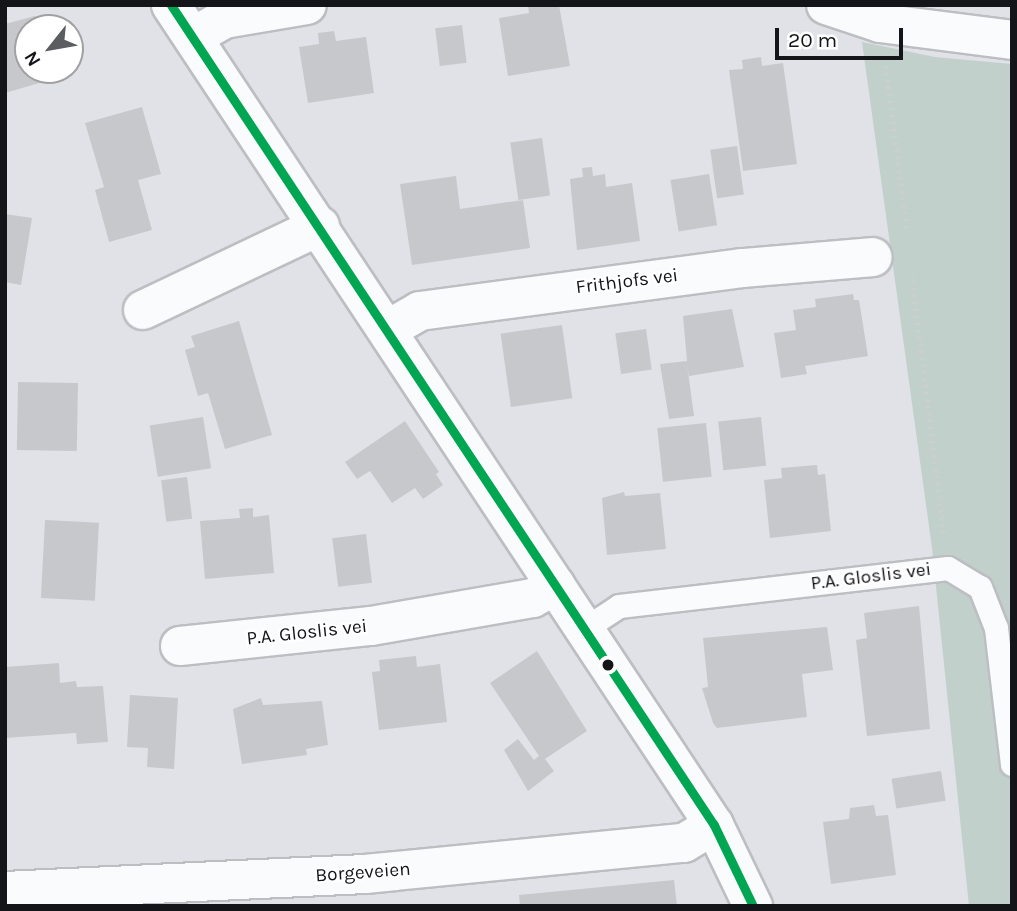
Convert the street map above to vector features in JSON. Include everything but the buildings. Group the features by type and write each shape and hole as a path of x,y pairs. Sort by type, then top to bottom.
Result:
{"street":[{"path":"171,5 320,226 714,825 752,906"},
{"path":"193,37 223,19 307,5"},
{"path":"826,5 1012,40"},
{"path":"143,310 320,226"},
{"name":"Frithjofs vei","path":"387,330 420,311 433,309 743,268 873,257"},
{"name":"P.A. Gloslis vei","path":"180,646 371,626 533,598 556,585"},
{"name":"Borgeveien","path":"5,891 365,874 684,843 714,825"}],"lane":[{"name":"P.A. Gloslis vei","path":"584,629 619,606 948,568 980,587 996,628 1012,764"}],"path":[{"path":"879,14 908,243"},
{"path":"911,270 948,568"}],"shaded area":[{"path":"862,42 935,57 1012,64 1012,906 969,906 932,548"}],"transit line":[{"path":"171,5 714,825 753,906"}]}
